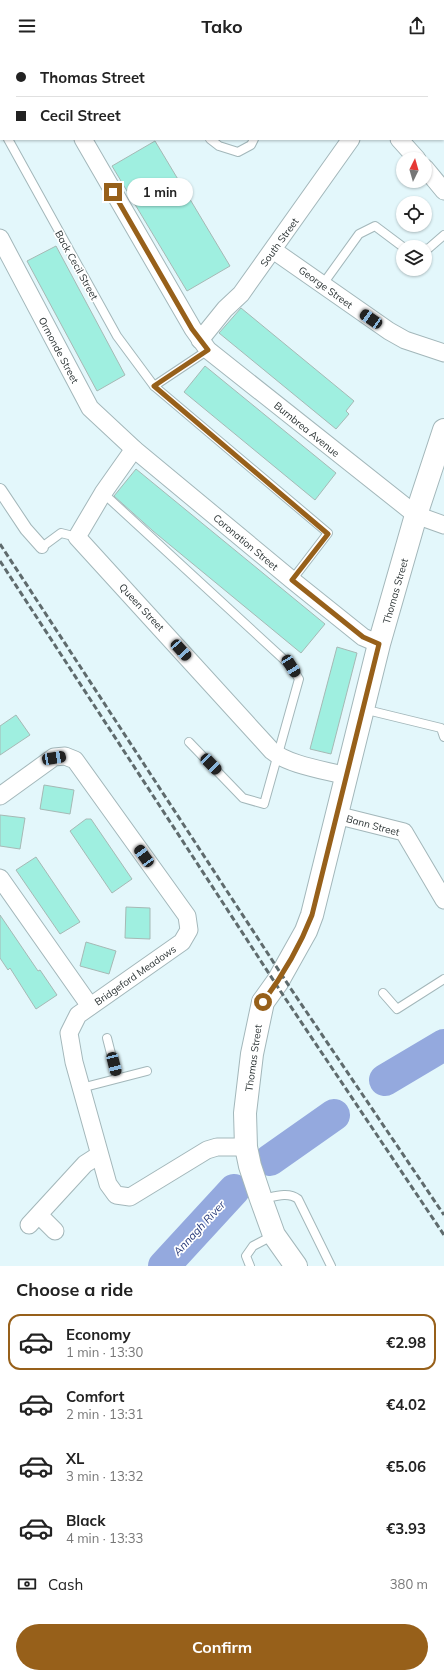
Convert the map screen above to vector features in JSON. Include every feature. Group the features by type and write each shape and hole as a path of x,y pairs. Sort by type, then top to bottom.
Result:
{"main road":[{"name":"Thomas Street","path":"296,1266 274,1235 261,1200 248,1157 246,1113 252,1054 257,1023 263,1002 278,981 310,920 379,644 416,516 444,430"}],"street":[{"path":"84,140 204,345"},
{"name":"South Street","path":"204,345 225,309 241,294 351,140"},
{"path":"400,140 411,152"},
{"path":"432,176 444,191"},
{"name":"Ormonde Street","path":"0,238 90,408 134,449"},
{"name":"George Street","path":"273,250 404,340 444,353"},
{"name":"Burnbrea Avenue","path":"204,345 416,516"},
{"path":"77,537 104,493 134,449"},
{"name":"Coronation Street","path":"134,449 363,637 379,644"},
{"path":"0,490 26,529 42,547"},
{"path":"416,516 444,525"},
{"name":"Queen Street","path":"77,537 277,755"},
{"path":"277,755 346,776"},
{"name":"Bridgeford Meadows","path":"0,796 54,758 65,756 75,760 187,916 189,930 182,942 78,1015 69,1033 74,1062 108,1184 116,1195 130,1196 207,1150 217,1147 248,1157"},
{"name":"Bann Street","path":"336,815 404,832 444,900"},
{"name":"Bridgeford Meadows","path":"0,878 90,1006"},
{"path":"55,1231 34,1220 85,1164 99,1156"}],"lane":[{"name":"Back Cecil Street","path":"9,140 116,336 154,386 328,534 292,580"},
{"path":"211,140 219,146 238,152 251,145 254,140"},
{"path":"323,284 358,234 375,226 396,242"},
{"path":"432,245 444,235"},
{"path":"154,386 204,345"},
{"path":"104,493 291,666 299,679 264,804 243,798 189,742"},
{"path":"42,547 61,533 77,537"},
{"path":"363,709 441,728 444,737"},
{"path":"383,994 397,1009 444,979"},
{"path":"107,1038 117,1077"},
{"path":"82,1088 117,1077 147,1070"},
{"path":"261,1200 286,1194 292,1195 298,1199 331,1266"},
{"path":"250,1266 246,1256 253,1246 274,1235"}],"building":[{"path":"155,141 230,266 187,291 112,166"},
{"path":"56,246 125,375 97,391 27,261"},
{"path":"241,308 354,401 346,411 349,414 336,429 219,333"},
{"path":"205,366 336,473 315,500 184,392"},
{"path":"136,469 325,624 301,653 153,531 114,496"},
{"path":"337,647 357,653 331,754 310,749"},
{"path":"16,715 30,735 0,755 0,726"},
{"path":"44,785 74,790 70,814 40,809"},
{"path":"0,815 25,818 20,849 0,846"},
{"path":"86,819 91,819 132,879 112,893 70,831"},
{"path":"36,857 80,922 60,934 16,870"},
{"path":"126,907 150,908 150,939 125,938"},
{"path":"0,915 38,971 40,970 57,995 36,1009 10,968 8,970 0,958"},
{"path":"86,942 116,951 109,974 80,966"}],"waterway":[{"name":"Annagh River","path":"385,1080 444,1045"},
{"name":"Annagh River","path":"270,1160 334,1115"},
{"name":"Annagh River","path":"164,1266 234,1190"}],"railway":[{"path":"0,544 291,989 444,1215"},
{"path":"0,561 283,995 444,1235"}],"route":[{"path":"113,192 192,329 208,350 154,386 328,534 292,580 363,637 379,644 312,915 306,931 278,981 263,1002"}]}
